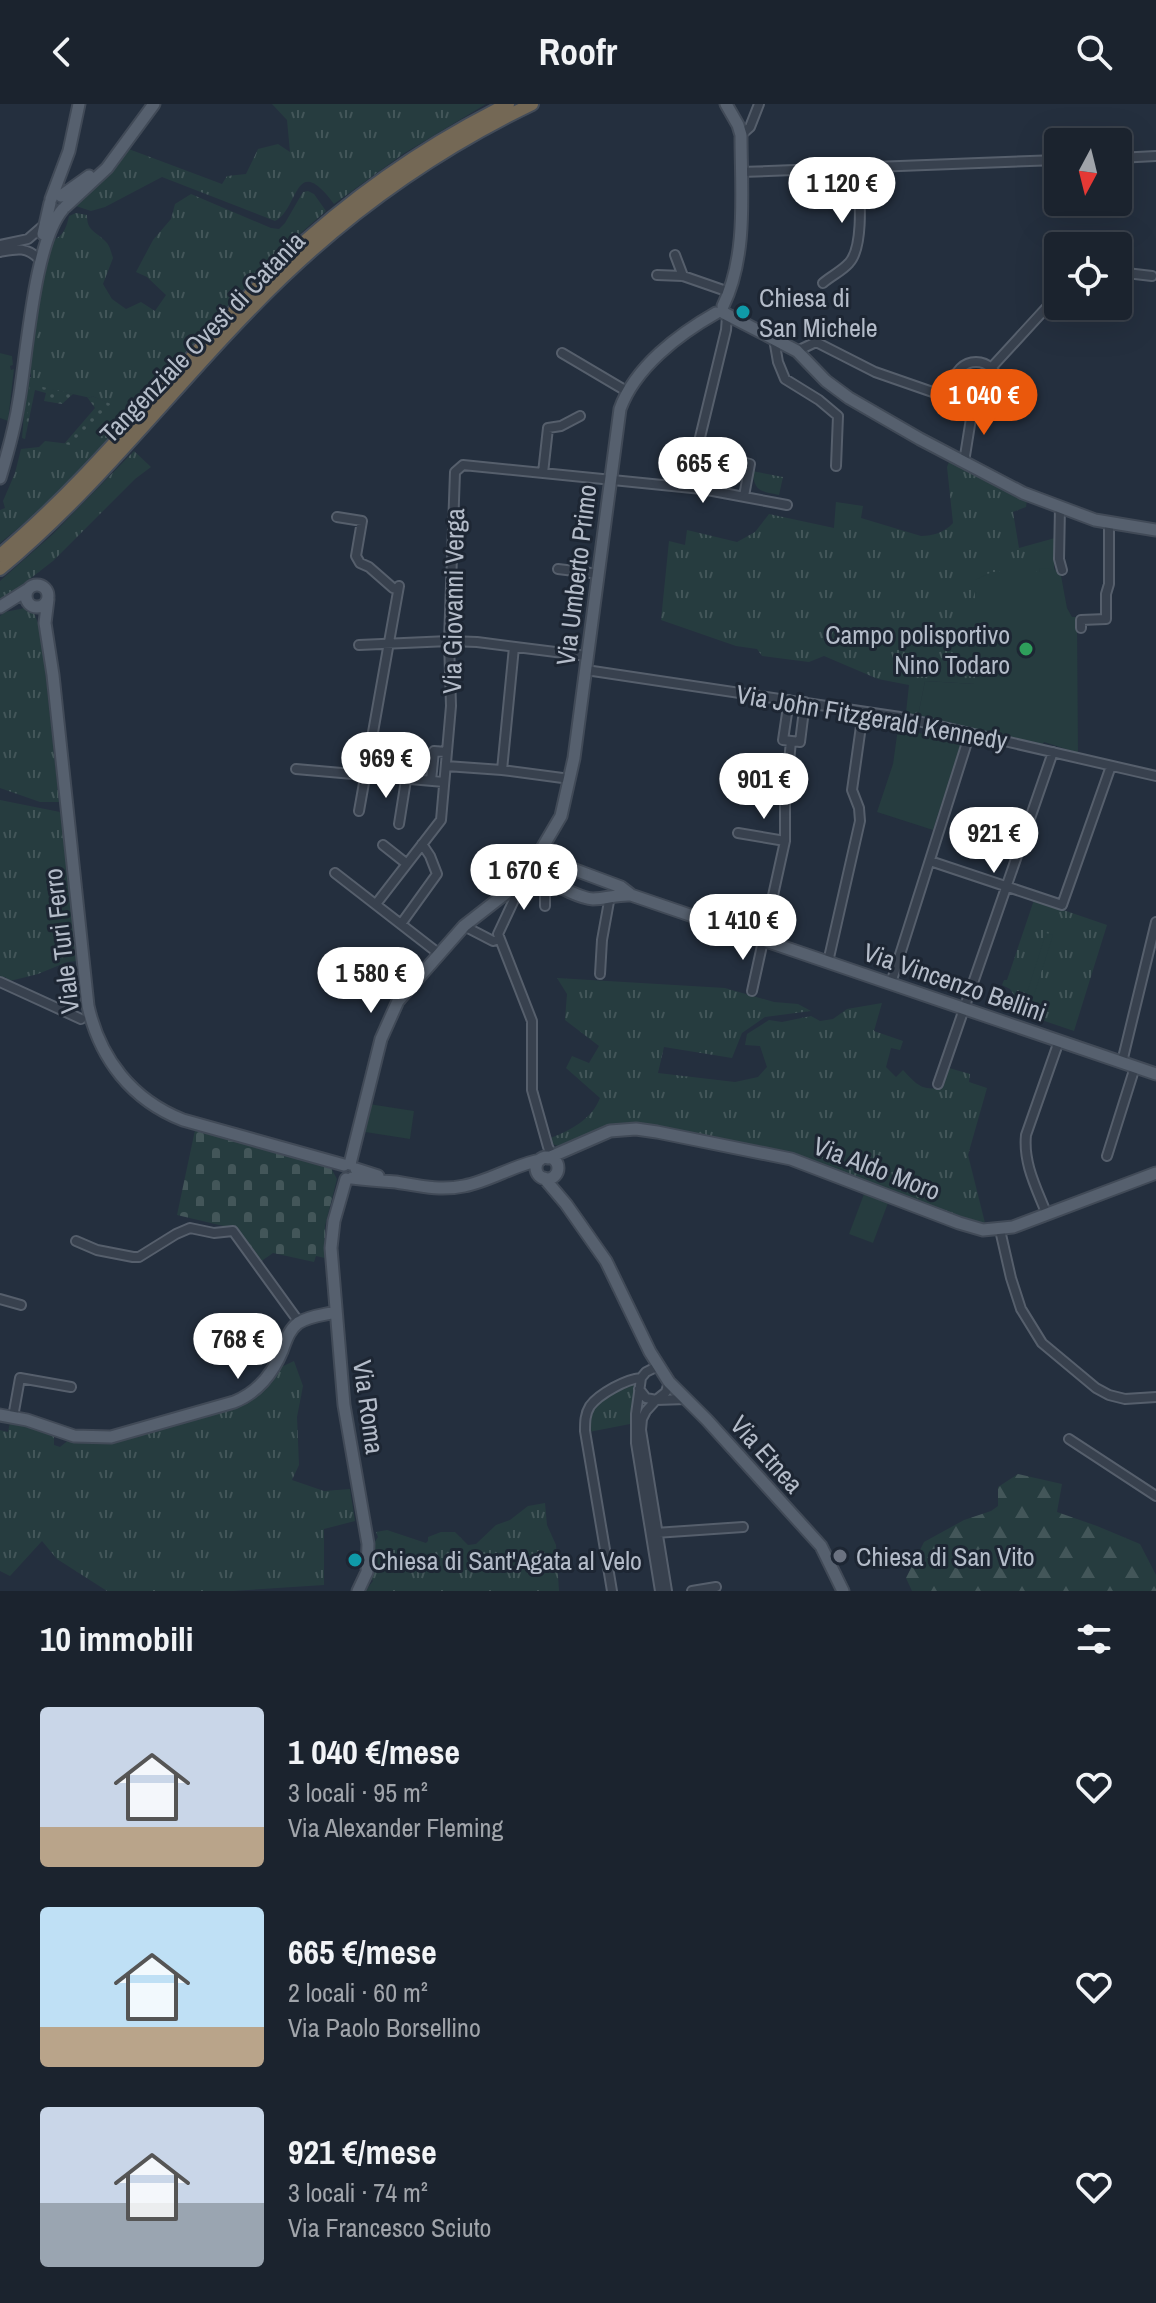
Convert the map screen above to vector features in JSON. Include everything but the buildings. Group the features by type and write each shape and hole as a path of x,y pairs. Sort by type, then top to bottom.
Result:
{"highway":[{"name":"Tangenziale Ovest di Catania","path":"0,555 58,503 234,311 328,222 409,161 508,104"},
{"name":"Tangenziale Ovest di Catania","path":"0,569 66,512 242,319 334,232 372,201 448,149 532,104"}],"main road":[{"path":"42,249 54,221 79,104"},
{"path":"58,203 107,168 154,104"},
{"path":"726,104 741,135 741,172 740,240 723,312 797,351 826,381 849,398 1006,485 1109,523 1156,530"},
{"path":"67,185 117,153"},
{"path":"0,478 20,400 44,224 67,185 66,160"},
{"name":"Via Umberto Primo","path":"527,875 561,816 570,779 620,409 641,374 667,348 723,312"},
{"path":"0,609 33,585 42,585 48,599 45,623"},
{"path":"27,590 26,598 45,623"},
{"path":"0,609 42,606 48,599"},
{"name":"Viale Turi Ferro","path":"45,623 88,1006 100,1043 125,1082 152,1104 183,1120 321,1159 348,1171 398,1183 447,1189 467,1186 516,1167 549,1164"},
{"path":"540,853 613,892"},
{"path":"527,875 545,879 585,898 595,899 613,892"},
{"name":"Via Roma","path":"358,1591 367,1572 368,1544 344,1405 331,1237 366,1092 390,1015 406,989 464,926 527,875"},
{"name":"Via Vincenzo Bellini","path":"613,892 694,916 1156,1074"},
{"name":"Via Aldo Moro","path":"571,1149 610,1131 636,1129 772,1154 983,1230 1000,1230 1024,1224 1156,1173"},
{"path":"549,1164 571,1149"},
{"name":"Via Etnea","path":"549,1164 566,1204 606,1261 650,1352 669,1382 821,1546 843,1591"},
{"path":"6,1416 74,1436 111,1437 234,1402 258,1388 299,1322 336,1312"}],"street":[{"path":"741,135 750,127 759,104"},
{"path":"1132,157 1156,156"},
{"path":"741,172 1044,160"},
{"path":"823,283 849,263 855,251 859,212 858,167"},
{"path":"28,239 44,224"},
{"path":"0,245 28,239 36,241 42,249"},
{"path":"0,252 42,249"},
{"path":"675,255 683,276"},
{"path":"1132,274 1152,276"},
{"path":"657,275 683,276 729,292"},
{"path":"991,368 1044,310"},
{"path":"688,487 726,330 723,312"},
{"path":"774,339 785,379 838,416 836,466"},
{"path":"797,351 816,342 875,372 941,396 970,405 988,402 994,397 998,382 991,368 971,362 958,371 949,391 941,396"},
{"path":"562,353 628,392"},
{"path":"954,382 956,393 970,405"},
{"path":"964,462 970,405"},
{"path":"580,416 561,426 548,428 543,473 688,487 787,505"},
{"path":"698,448 750,464 744,496"},
{"name":"Via Giovanni Verga","path":"376,904 441,820 451,706 449,641 455,472 463,465 543,473"},
{"path":"1060,507 1059,559 1062,570"},
{"path":"337,517 362,521 356,556 360,563 393,588 399,588 359,811"},
{"path":"1081,628 1081,620 1106,619 1109,523"},
{"path":"558,569 599,574"},
{"path":"359,645 449,641 587,656"},
{"path":"502,770 514,647"},
{"name":"Via John Fitzgerald Kennedy","path":"586,670 863,712 1156,776"},
{"path":"789,700 783,740 791,744 800,742 805,702"},
{"path":"828,962 860,821 852,790 863,712"},
{"path":"891,983 970,733"},
{"path":"752,991 785,841 791,744"},
{"path":"431,781 434,751 447,752"},
{"path":"938,1084 1053,752"},
{"path":"446,766 570,779"},
{"path":"930,861 1062,905 1111,766"},
{"path":"296,769 444,782"},
{"path":"399,824 406,780"},
{"path":"738,833 785,841"},
{"path":"401,924 437,874 422,844"},
{"path":"383,845 407,864"},
{"path":"335,873 438,953"},
{"path":"464,926 493,941 499,936 514,896 527,875"},
{"path":"545,879 545,906"},
{"path":"600,974 602,940 613,892"},
{"path":"1122,1062 1156,922"},
{"path":"499,936 532,1021 530,1075 549,1164 571,1149"},
{"path":"0,982 81,1019"},
{"path":"1047,1215 1031,1174 1025,1146 1026,1135 1059,1041"},
{"path":"1107,1156 1135,1067"},
{"path":"76,1241 127,1258 139,1257 190,1228 214,1233 228,1230 235,1233 299,1322"},
{"path":"1000,1230 1021,1309 1042,1343 1096,1388 1109,1395 1125,1399 1156,1397"},
{"path":"0,1299 21,1305"},
{"path":"658,1366 641,1378 635,1436 667,1591"},
{"path":"6,1416 20,1378 71,1387"},
{"path":"612,1591 585,1418 595,1401 623,1382 641,1378"},
{"path":"660,1591 641,1430 646,1411 666,1392 669,1382"},
{"path":"639,1389 646,1398 686,1399"},
{"path":"1069,1439 1156,1496"},
{"path":"654,1533 743,1527"},
{"path":"692,1591 716,1587"}],"green space":[{"path":"272,104 486,104 403,154 334,204 311,182 304,183 283,215 275,221 162,177 105,207 91,211 73,205 126,148 222,184 227,176 246,174 258,149 278,144 290,152 287,120"},
{"path":"303,192 314,194 326,211 270,260 153,384 155,387 80,468 42,507 0,543 0,510 5,508 3,501 21,449 39,447 45,441 70,444 110,404 92,396 31,385 25,439 22,438 27,379 31,377 28,371 49,241 63,232 69,216 76,213 87,215 90,227 109,246 113,258 103,284 112,299 126,309 141,302 155,311 166,295 147,277 136,272 153,240 171,219 175,204 191,194 279,229"},
{"path":"0,353 12,356 13,365 10,366 11,370 14,369 8,421 0,418"},
{"path":"30,384 73,394 62,404 44,401 46,393 35,390 25,439"},
{"path":"87,397 111,404 70,445 64,444 95,408"},
{"path":"134,451 151,467 135,479 53,561 0,602 0,581 53,534"},
{"path":"949,462 1027,499 1026,507 1013,512 1019,548 1055,538 1054,570 1041,569 975,684 925,681 918,716 906,713 909,685 878,679 824,656 809,662 762,656 757,649 736,646 661,620 669,541 685,545 687,530 737,542 755,532 769,514 834,528 836,502 863,506 861,518 921,536 934,534 953,523"},
{"path":"752,471 783,477 779,495 760,489"},
{"name":"Campo polisportivo Nino Todaro","path":"1040,568 1060,570 1067,608 1072,617 1077,617 1078,753 1044,742 918,716 925,681 975,684 975,580 992,572 1039,572"},
{"path":"25,608 34,613 41,631 59,802 40,802 0,788 0,616"},
{"path":"898,728 961,743 933,830 877,812 893,764"},
{"path":"0,800 60,812 78,961 6,982 6,977 0,978"},
{"path":"1034,900 1107,925 1074,1031 1021,1013 1022,1007 1010,989 1002,985 1007,980"},
{"path":"1046,933 1053,935 1033,998 1026,996"},
{"path":"557,978 725,988 774,1002 798,1004 811,1011 765,1017 742,1033 732,1058 664,1047 658,1073 735,1082 758,1077 767,1067 760,1046 745,1045 747,1034 769,1020 782,1022 811,1016 820,1021 833,1019 847,1009 882,1003 874,1031 903,1041 900,1050 891,1048 886,1067 896,1077 903,1070 920,1086 943,1088 949,1068 970,1074 969,1082 987,1088 968,1155 985,1223 963,1219 787,1151 641,1123 610,1127 564,1148 552,1144 550,1138 580,1123 592,1112 600,1098 566,1068 572,1056 589,1063 599,1046 565,1020 567,994"},
{"path":"369,1104 414,1111 410,1139 365,1132"},
{"path":"195,1130 331,1168 337,1179 325,1226 325,1258 316,1256 314,1262 273,1253 260,1262 236,1229 177,1215"},
{"path":"864,1194 888,1203 873,1243 849,1234"},
{"path":"294,1361 303,1386 297,1417 299,1465 292,1480 324,1491 350,1489 355,1521 324,1529 324,1585 233,1591 107,1591 57,1559 42,1541 10,1576 0,1571 0,1430 8,1432 10,1422 54,1435 54,1445 60,1447 70,1439 89,1443 143,1435 168,1424 255,1399 279,1368"},
{"path":"626,1384 635,1387 630,1424 589,1432 594,1407"},
{"path":"1018,1474 1062,1484 1057,1512 1140,1544 1156,1575 1156,1591 912,1591 906,1578 924,1542 998,1506 998,1487"},
{"path":"545,1503 547,1525 556,1545 559,1591 365,1591 373,1581 370,1577 377,1568 376,1532 387,1530 426,1543 428,1537 441,1532 455,1532 468,1545 476,1544 496,1525 510,1520 528,1506"}],"place":[{"name":"Chiesa di San Michele","path":"743,312"},
{"name":"Campo polisportivo Nino Todaro","path":"1026,649"},
{"name":"Chiesa di San Vito","path":"840,1556"},
{"name":"Chiesa di Sant'Agata al Velo","path":"355,1560"}]}
